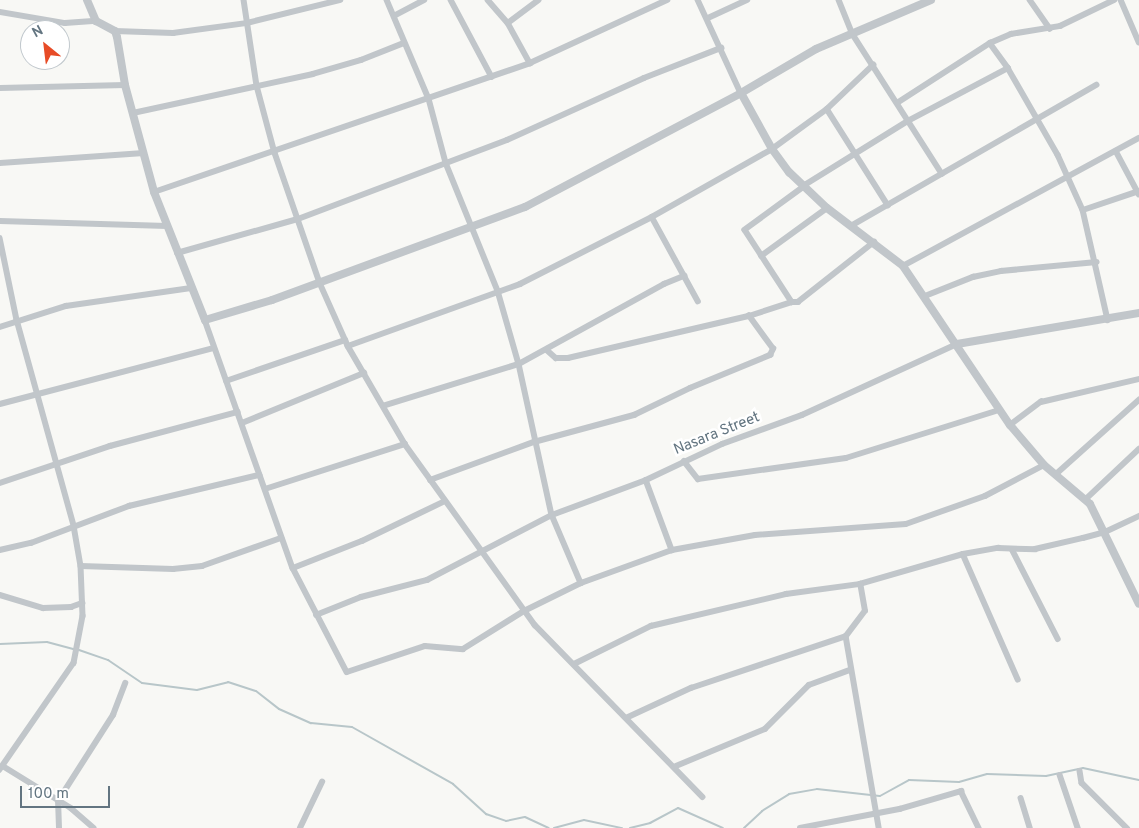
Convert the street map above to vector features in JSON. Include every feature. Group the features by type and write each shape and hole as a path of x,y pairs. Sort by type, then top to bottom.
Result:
{"street":[{"path":"87,0 96,21"},
{"path":"244,0 257,86 275,153 320,283 346,343 406,444 445,501 484,551 524,611 626,718 676,766 703,797"},
{"path":"0,12 65,23 96,21 115,31 172,33 247,23 340,0"},
{"path":"387,0 429,99 446,163 498,291 519,364 534,442 552,515 581,584"},
{"path":"394,16 424,0"},
{"path":"451,0 492,77"},
{"path":"488,0 508,23 530,63"},
{"path":"508,23 538,0"},
{"path":"154,192 275,153 530,63 667,0"},
{"path":"698,0 742,93 772,149 804,187 827,208 903,266 925,296 1010,425 1044,465 1086,499 1105,532 1139,604"},
{"path":"708,18 747,0"},
{"path":"839,0 852,32 942,174"},
{"path":"205,320 320,283 471,228 553,194 742,93 816,49 852,32 931,0"},
{"path":"896,103 990,43 1011,34 1050,29 1114,0"},
{"path":"1121,0 1139,42"},
{"path":"1032,1 1050,29"},
{"path":"115,31 125,85 154,192 205,320 259,475 294,568 316,616 344,668 351,672 425,646 463,649 524,611 581,584 672,550 755,535 906,524 976,500 1044,465"},
{"path":"133,113 257,86 361,60 404,43"},
{"path":"990,43 1008,68 1038,121 1083,210 1097,262 1108,320"},
{"path":"177,253 298,219 446,163 721,48"},
{"path":"226,381 346,343 538,276 652,217 772,149 827,109 873,65"},
{"path":"792,302 745,229 804,187 908,120 1008,68"},
{"path":"851,226 1038,121 1096,84"},
{"path":"0,88 125,85"},
{"path":"827,109 857,152 888,204"},
{"path":"903,266 1069,179 1139,138"},
{"path":"1083,210 1139,192 1116,151"},
{"path":"0,162 144,153"},
{"path":"761,256 827,208"},
{"path":"652,217 698,301"},
{"path":"0,221 167,226"},
{"path":"0,238 1,255 17,320 40,393 55,462 74,526 82,566 79,644 74,663 1,768 58,801 94,828"},
{"path":"547,350 561,359 749,316 792,302 798,302 874,242"},
{"path":"925,296 972,277 1001,271 1097,262"},
{"path":"383,406 519,364 640,297 684,276"},
{"path":"0,328 17,320 66,306 191,288"},
{"name":"Nasara Street","path":"316,616 360,597 427,580 552,515 646,480 684,461 802,415 957,344 1108,320 1139,313"},
{"path":"430,480 534,442 634,415 690,388 770,355 773,349 749,316"},
{"path":"0,404 214,348"},
{"path":"242,423 364,373"},
{"path":"1010,425 1042,402 1139,380"},
{"path":"1055,475 1139,400"},
{"path":"684,461 698,479 836,460 895,445 999,410"},
{"path":"0,483 55,462 238,412"},
{"path":"265,489 406,444"},
{"path":"1086,499 1139,450"},
{"path":"0,550 30,543 74,526 168,495 259,475"},
{"path":"646,480 672,550"},
{"path":"294,568 362,541 445,501"},
{"path":"574,664 651,626 786,594 860,584 963,554 1012,549 1035,549 1105,532 1139,516"},
{"path":"82,566 173,569 202,566 282,538"},
{"path":"1012,549 1058,639"},
{"path":"963,554 1018,679"},
{"path":"626,718 691,688 846,636 865,612 860,584"},
{"path":"0,595 43,608 71,608 82,603"},
{"path":"846,636 850,670 879,828"},
{"path":"676,766 765,729 809,685 850,670"},
{"path":"59,828 58,801 113,714 126,683"},
{"path":"1080,771 1082,783 1128,828"},
{"path":"1060,775 1078,828"},
{"path":"300,828 322,782"},
{"path":"800,828 830,825 961,791 979,828"},
{"path":"1021,798 1030,828"}],"waterway":[{"path":"0,644 47,642 74,649"},
{"path":"79,650 108,660 142,683 197,690 228,682 256,691 279,709 311,723 352,727 453,784 486,814 506,821 525,817 549,828"},
{"path":"744,828 762,811 789,794 817,789 880,796 909,780 959,782 987,774 1046,776 1083,768 1139,780"},
{"path":"630,828 650,823 678,808 723,828"},
{"path":"554,828 584,820 622,828"}]}
